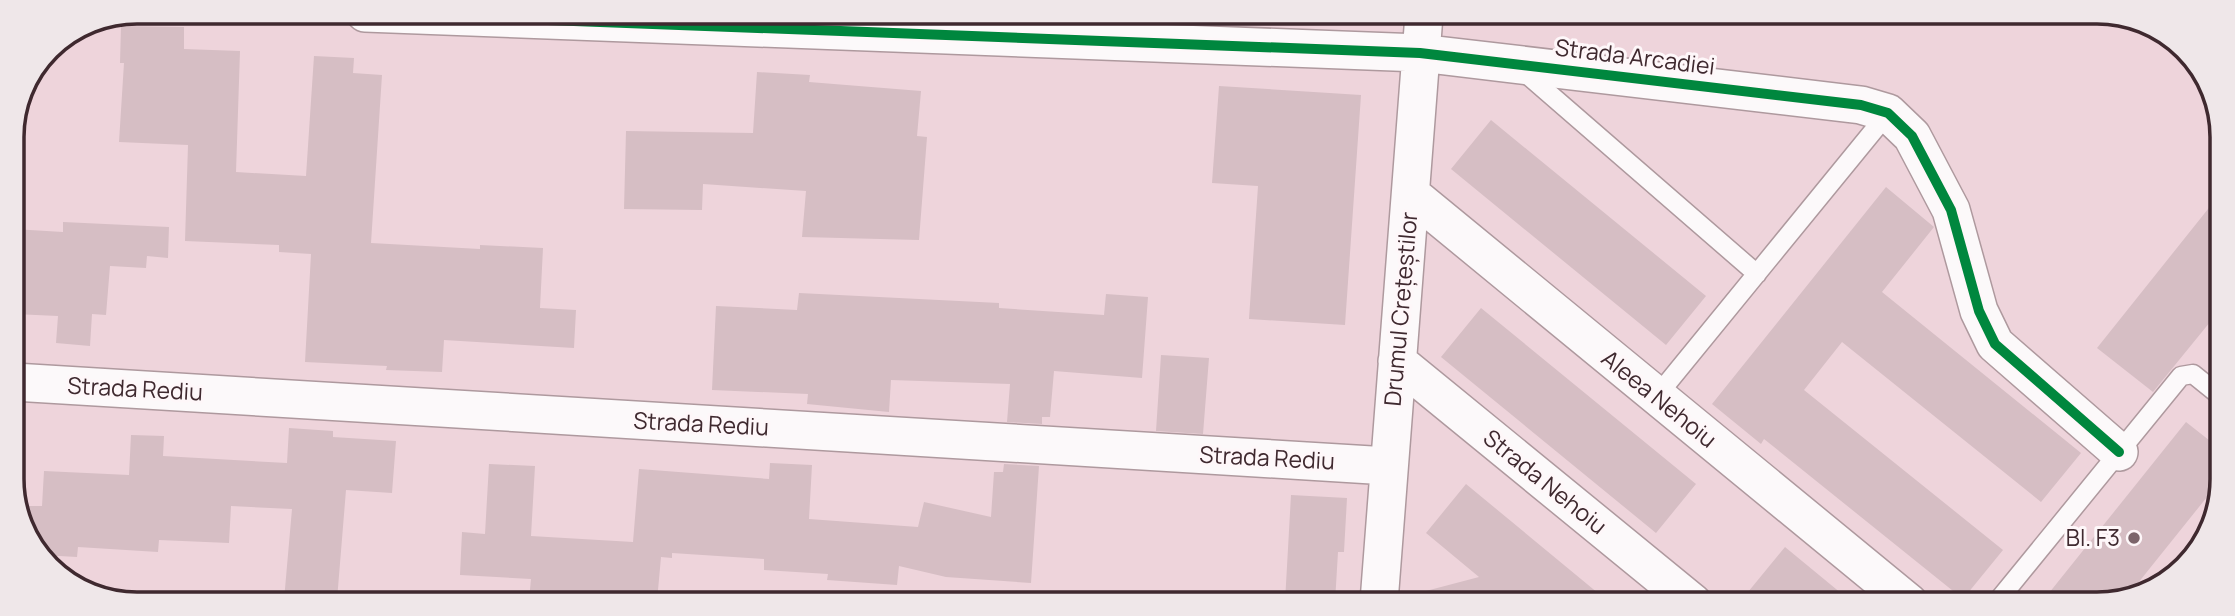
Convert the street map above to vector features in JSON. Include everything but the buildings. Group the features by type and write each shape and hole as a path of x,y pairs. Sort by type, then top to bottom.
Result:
{"street":[{"name":"Strada Arcadiei","path":"655,24 1420,53 1861,105 1888,113"},
{"name":"Drumul Crețeștilor","path":"1380,591 1423,24"},
{"path":"1888,113 1912,136 1951,211 1979,311 1995,344 2119,452"},
{"name":"Aleea Nehoiu","path":"1411,194 1894,591"},
{"name":"Strada Nehoiu","path":"1397,361 1679,591"},
{"name":"Strada Rediu","path":"24,383 1388,466"}],"lane":[{"path":"1516,65 1757,274"},
{"path":"1656,397 1888,113"},
{"path":"2006,591 2181,376 2193,374 2210,388"}],"cycle path":[{"path":"655,24 1420,53 1861,105 1888,113 1912,136 1951,210 1979,311 1995,344 2119,452"}],"place":[{"name":"Bl. F3","path":"2134,538"}]}
